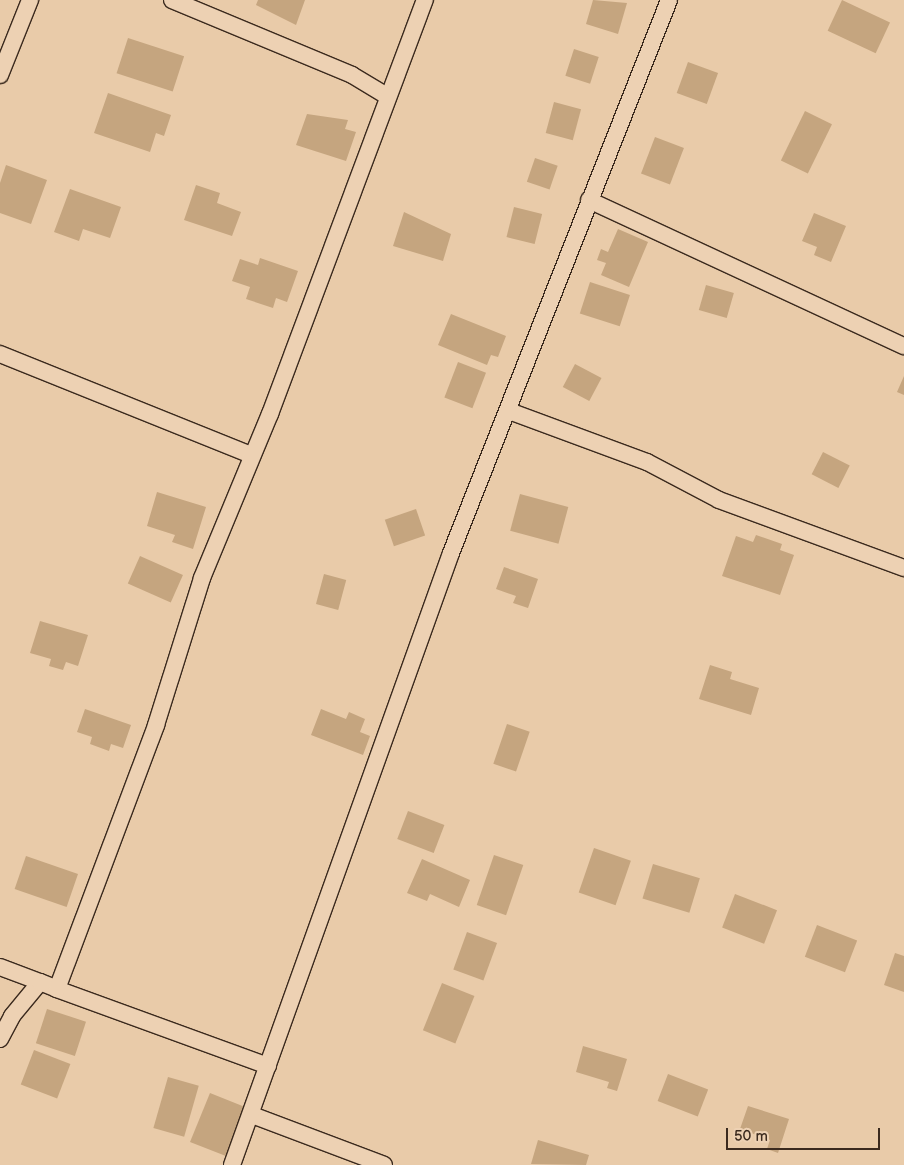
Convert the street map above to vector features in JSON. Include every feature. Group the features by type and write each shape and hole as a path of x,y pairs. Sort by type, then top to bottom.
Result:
{"street":[{"path":"0,75 30,0"},
{"path":"172,0 343,71 387,96"},
{"path":"57,989 156,725 202,578 252,455 425,0"},
{"path":"232,1165 252,1115 448,562 509,411 589,200 669,0"},
{"path":"589,200 904,346"},
{"path":"0,354 252,455"},
{"path":"509,411 647,462 719,500 904,568"},
{"path":"0,967 268,1066"},
{"path":"0,1039 40,982"},
{"path":"252,1115 384,1165"}],"building":[{"path":"258,0 305,0 296,25 256,5"},
{"path":"593,0 627,3 618,34 586,24"},
{"path":"842,0 890,22 876,53 828,31"},
{"path":"128,38 184,56 173,91 117,73"},
{"path":"574,49 599,57 590,84 565,76"},
{"path":"688,62 718,73 707,104 677,93"},
{"path":"108,93 171,115 164,136 156,133 150,152 94,133"},
{"path":"554,102 581,109 573,140 546,133"},
{"path":"805,111 832,124 808,174 781,160"},
{"path":"307,114 348,120 345,129 356,132 346,161 296,145"},
{"path":"655,137 684,148 670,185 641,173"},
{"path":"535,158 558,166 550,189 527,182"},
{"path":"6,165 47,180 31,224 0,213 0,183"},
{"path":"196,185 220,193 217,203 241,212 232,236 184,220"},
{"path":"70,189 121,207 110,238 83,229 79,241 54,232"},
{"path":"514,207 542,214 535,244 507,237"},
{"path":"404,212 451,234 443,261 393,246"},
{"path":"814,213 846,226 831,262 814,255 817,247 802,241"},
{"path":"618,229 648,242 629,287 601,275 606,263 597,260 601,249 608,252"},
{"path":"260,258 298,271 287,302 276,298 273,308 246,299 250,287 232,281 240,259 258,265"},
{"path":"590,282 630,295 620,326 580,313"},
{"path":"706,285 734,293 727,318 699,310"},
{"path":"451,314 506,336 498,357 491,355 487,365 438,345"},
{"path":"458,362 486,373 472,408 444,397"},
{"path":"575,364 601,378 589,401 563,387"},
{"path":"904,376 904,395 897,392"},
{"path":"823,452 850,466 838,488 812,474"},
{"path":"157,492 206,507 193,549 172,542 175,535 147,526"},
{"path":"520,494 568,507 558,544 510,531"},
{"path":"416,509 425,535 394,546 385,520"},
{"path":"756,535 782,544 780,550 794,555 780,595 722,576 736,536 753,542"},
{"path":"140,556 183,575 171,603 128,583"},
{"path":"504,567 538,579 528,608 513,603 516,596 496,589"},
{"path":"324,574 346,580 338,610 316,604"},
{"path":"40,621 88,635 78,666 66,662 63,670 49,666 51,659 30,653"},
{"path":"710,665 732,672 730,679 759,688 751,715 699,699"},
{"path":"85,709 131,725 123,748 111,744 109,751 90,744 92,737 77,732"},
{"path":"321,709 346,719 349,712 365,719 360,732 370,736 363,755 311,735"},
{"path":"507,724 530,732 516,772 493,764"},
{"path":"408,811 444,825 434,853 397,839"},
{"path":"594,848 631,861 616,905 579,892"},
{"path":"494,855 523,865 506,915 477,905"},
{"path":"26,856 78,874 67,907 15,889"},
{"path":"422,859 470,880 459,907 430,894 427,901 407,893"},
{"path":"653,864 700,878 689,913 642,898"},
{"path":"735,894 777,910 764,944 722,928"},
{"path":"817,925 857,940 845,972 805,957"},
{"path":"467,932 497,943 483,981 453,970"},
{"path":"895,953 904,956 904,992 884,985"},
{"path":"442,983 474,996 455,1043 423,1030"},
{"path":"47,1009 86,1022 75,1056 36,1043"},
{"path":"583,1046 627,1059 617,1091 607,1088 609,1082 576,1072"},
{"path":"34,1050 70,1064 57,1099 21,1085"},
{"path":"668,1074 708,1089 698,1116 658,1101"},
{"path":"168,1077 199,1086 184,1137 153,1128"},
{"path":"210,1093 245,1107 231,1158 190,1142"},
{"path":"748,1106 789,1119 778,1153 767,1149 770,1140 740,1129"},
{"path":"538,1140 589,1155 586,1165 531,1164"}]}
